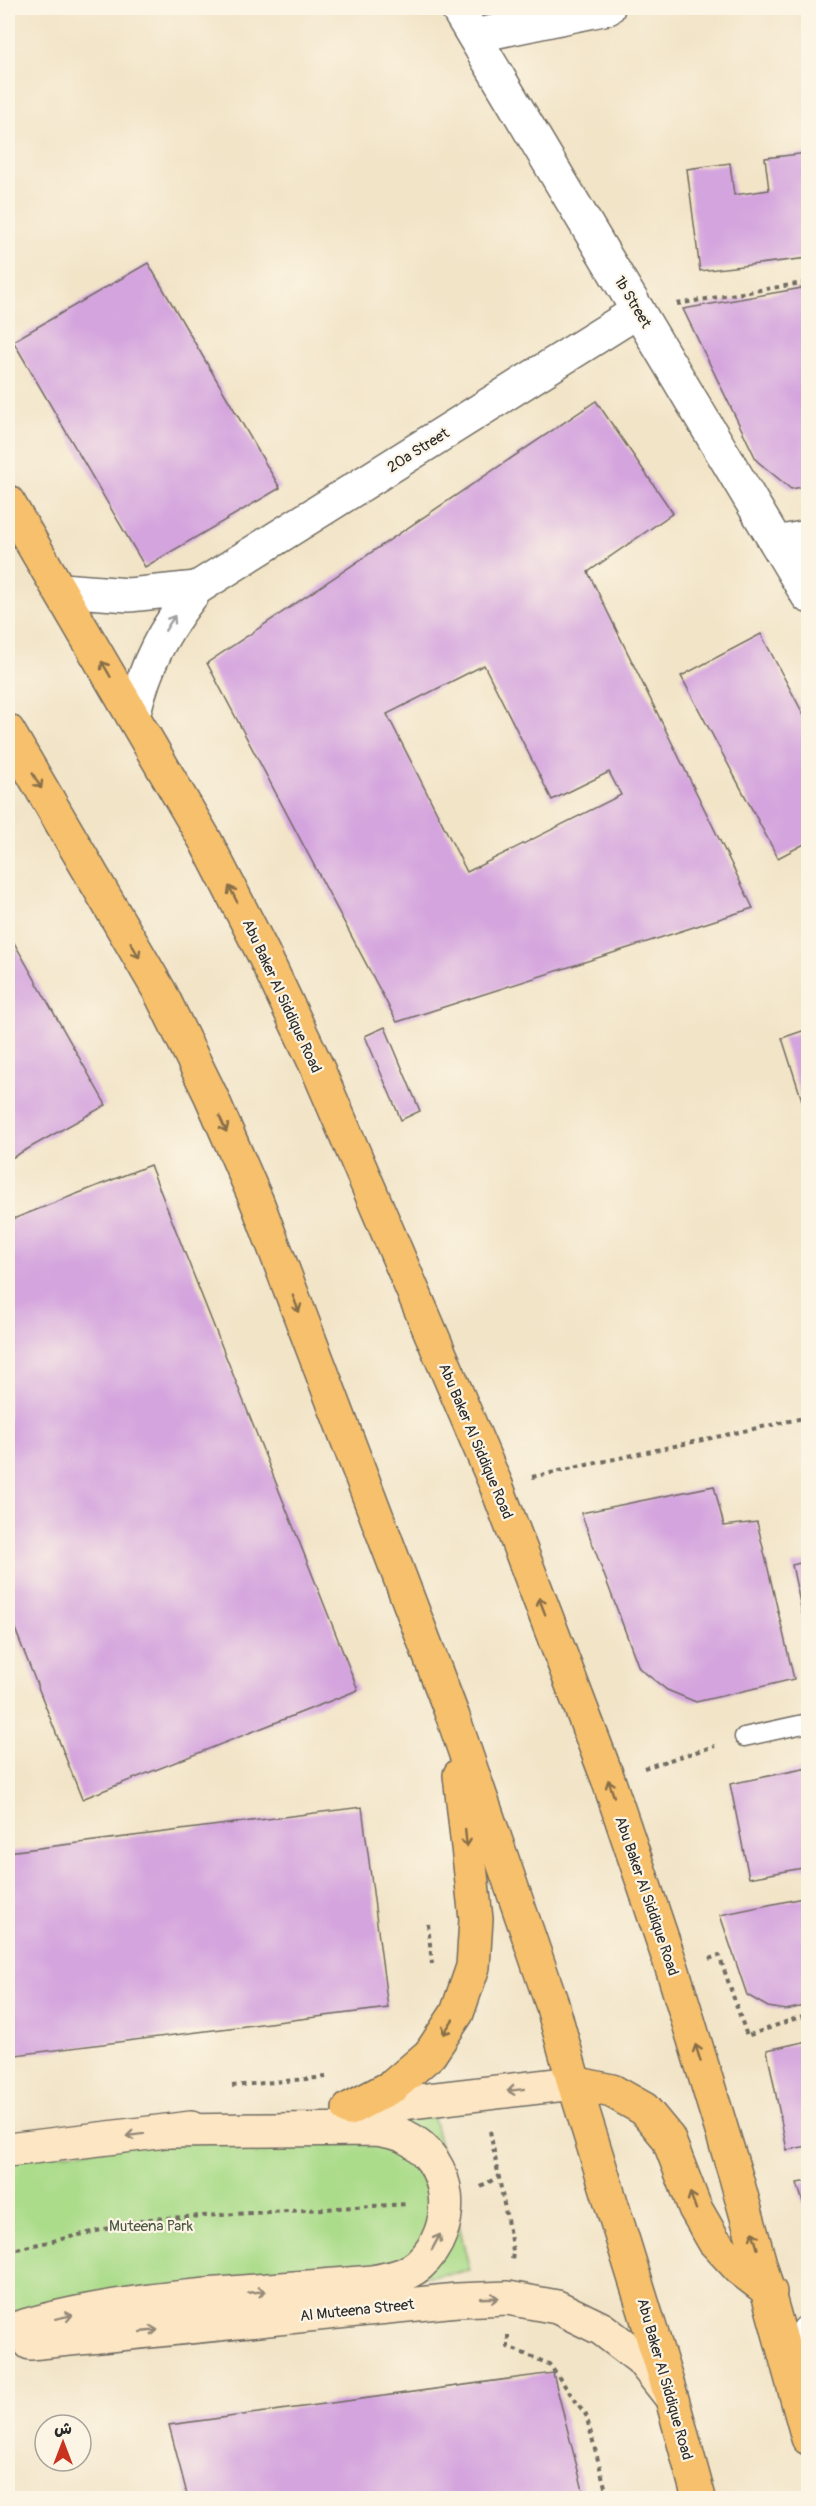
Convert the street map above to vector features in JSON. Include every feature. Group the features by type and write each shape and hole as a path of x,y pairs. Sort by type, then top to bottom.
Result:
{"main road":[{"name":"Abu Baker Al Siddique Road","path":"8,502 205,840 268,963 317,1067 496,1485 608,1779 673,1971 770,2292 808,2438"},
{"name":"Abu Baker Al Siddique Road","path":"8,731 160,992 211,1096 258,1202 453,1717 552,2004 574,2083 672,2399 699,2499"},
{"path":"350,2109 393,2086 429,2054 457,2013 473,1967 476,1919 453,1717"},
{"path":"574,2083 612,2091 644,2109 668,2138 695,2208 714,2241 740,2269 770,2292"}],"street":[{"name":"1b Street","path":"457,8 808,596"},
{"path":"474,36 608,8"},
{"name":"20a Street","path":"133,716 142,681 155,648 174,616 197,588 638,311"},
{"path":"777,543 808,537"},
{"name":"20a Street","path":"61,590 129,595 197,588"},
{"path":"8,2150 574,2083"},
{"path":"8,2331 121,2305 372,2283 397,2278 418,2266 435,2247 445,2224 447,2200 441,2174 426,2151 404,2136 377,2129 169,2131"},
{"name":"Al Muteena Street","path":"8,2345 457,2300 508,2298 557,2307 602,2329 641,2359 672,2399"},
{"path":"794,2385 803,2341 808,2332"}],"lane":[{"path":"744,1737 808,1723"}],"path":[{"path":"638,311 808,282"},
{"path":"496,1485 808,1417"},
{"path":"608,1779 744,1737"},
{"path":"428,1923 432,1967"},
{"path":"673,1971 719,1955 747,2036 808,2014"},
{"path":"232,2086 333,2076"},
{"path":"8,2251 150,2219 447,2200 474,2191 499,2176"}],"green space":[{"name":"Muteena Park","path":"431,2109 470,2271 8,2327 8,2160"}],"building":[{"path":"808,153 808,258 700,271 687,169 730,163 734,195 769,190 765,158"},
{"path":"148,263 280,488 145,567 13,341"},
{"path":"808,287 808,486 791,489 757,461 683,309"},
{"path":"596,401 673,513 588,572 753,908 397,1022 207,663","holes":["484,665 552,800 609,772 621,795 467,872 387,714"]},
{"path":"761,634 808,723 808,842 778,858 681,676"},
{"path":"8,932 106,1105 8,1160"},
{"path":"385,1027 420,1111 401,1120 365,1036"},
{"path":"808,1029 808,1119 782,1038"},
{"path":"150,1165 358,1690 82,1799 8,1611 8,1221"},
{"path":"714,1486 724,1526 757,1522 794,1679 696,1702 667,1690 639,1668 581,1513"},
{"path":"808,1561 808,1636 807,1636 792,1565"},
{"path":"808,1768 808,1867 749,1878 730,1784"},
{"path":"362,1807 388,2008 8,2056 8,1852"},
{"path":"808,1897 808,2005 786,2010 768,2007 747,1995 720,1915"},
{"path":"808,2041 808,2146 787,2150 767,2050"},
{"path":"808,2181 808,2218 797,2183"},
{"path":"553,2373 585,2498 188,2498 169,2425"}]}
